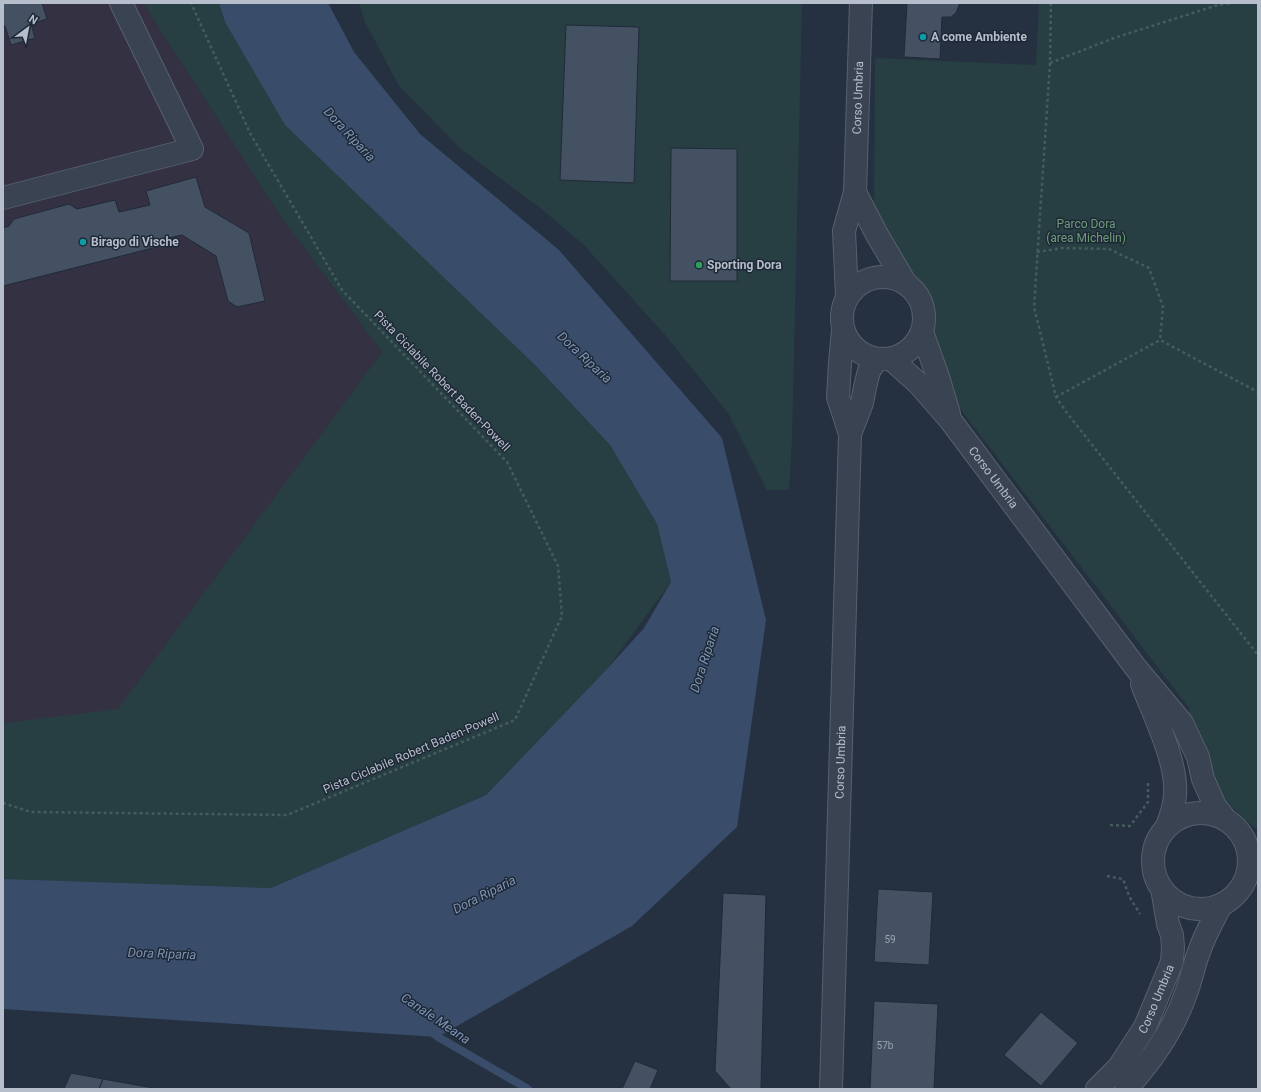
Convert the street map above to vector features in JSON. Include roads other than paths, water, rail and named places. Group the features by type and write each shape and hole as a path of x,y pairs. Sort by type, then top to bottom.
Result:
{"street":[{"path":"3,198 192,149 121,3"},
{"name":"Corso Umbria","path":"847,296 844,231 855,192 861,3"},
{"name":"Corso Umbria","path":"855,192 876,233 906,284"},
{"path":"884,276 897,279 906,284 918,296 923,308 924,322 922,332 914,346 903,354 884,359 866,356 855,350 847,340 843,330 841,315 844,303 850,292 859,284 871,278 884,276"},
{"name":"Corso Umbria","path":"843,330 838,397 850,434"},
{"name":"Corso Umbria","path":"922,332 938,377 951,421"},
{"name":"Corso Umbria","path":"831,1089 850,434 862,403 869,371 884,359 918,383 951,421 1136,668 1182,723 1198,757 1202,779 1215,806 1242,833"},
{"name":"Corso Umbria","path":"1136,668 1173,765 1175,794 1173,810 1167,826"},
{"path":"1207,813 1242,833 1248,849 1252,881 1236,895 1221,905 1200,910 1179,905 1163,894 1154,873 1152,854 1159,836 1167,826 1188,814 1207,813"},
{"name":"Corso Umbria","path":"1134,1080 1145,1027 1172,962 1172,935 1168,924 1163,894"},
{"name":"Corso Umbria","path":"1097,1089 1134,1080 1163,1041 1185,997 1201,947 1221,905"}],"water":[{"name":"Dora Riparia","path":"219,3 328,3 354,52 420,134 559,250 722,438 766,620 737,827 632,926 438,1037 3,1009 3,879 271,888 486,795 606,670 644,628 671,582 657,524 610,445 535,365 285,125 225,22"}],"waterway":[{"name":"Canale Meana","path":"429,1030 438,1037 528,1089"}],"place":[{"name":"A come Ambiente","path":"923,37"},
{"name":"Birago di Vische","path":"83,242"},
{"name":"Sporting Dora","path":"699,265"}],"park label":[{"name":"Parco Dora (area Michelin)","path":"1086,231"}]}
